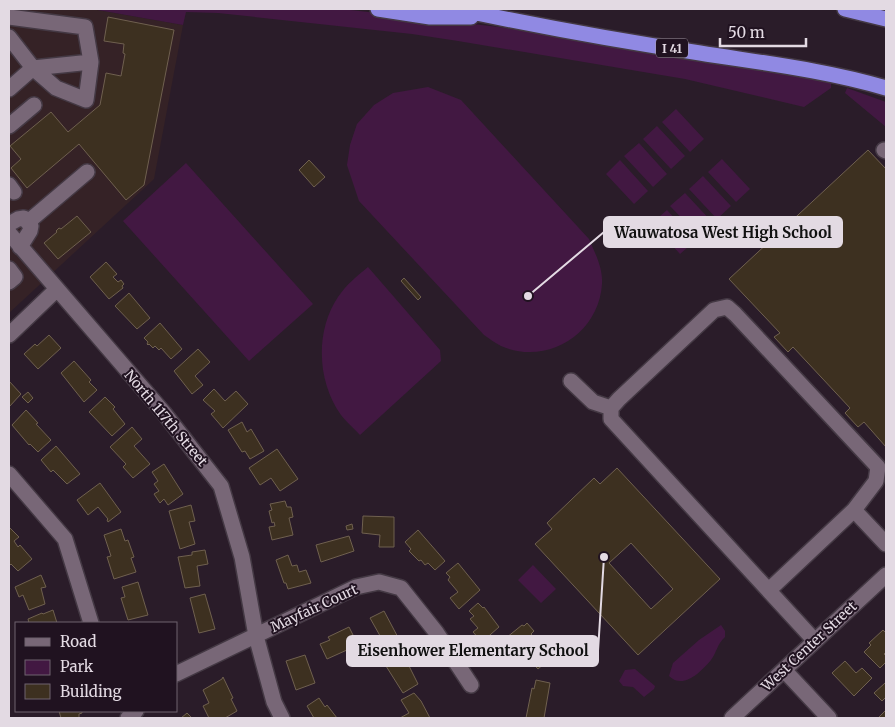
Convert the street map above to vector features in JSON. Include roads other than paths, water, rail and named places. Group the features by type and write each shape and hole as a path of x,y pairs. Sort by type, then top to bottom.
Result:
{"highway":[{"path":"378,9 430,17 498,17"},
{"name":"I 41","path":"457,9 699,53 782,64 886,88"},
{"path":"845,9 886,19"}],"street":[{"path":"9,17 85,27 91,62 86,100 56,88 33,68 9,37"},
{"path":"9,89 33,68 91,62"},
{"path":"9,126 34,105"},
{"path":"28,222 87,172"},
{"path":"9,224 24,218 31,226 30,231 20,246"},
{"name":"North 117th Street","path":"9,233 56,290 164,413 221,486 242,557 256,636 274,702 282,718"},
{"path":"9,269 15,277 9,282"},
{"path":"9,335 56,290"},
{"path":"769,590 854,510 876,481 878,467 727,307 714,310 611,408 610,419 815,641"},
{"path":"571,381 593,402 611,408"},
{"path":"9,474 65,539 91,622"},
{"path":"854,510 886,544"},
{"name":"West Center Street","path":"732,718 886,575"},
{"name":"Mayfair Court","path":"178,673 356,587 378,582 401,588 436,632 471,685"},
{"path":"784,670 829,718"}],"place":[{"name":"Wauwatosa West High School","path":"528,296"},
{"name":"Eisenhower Elementary School","path":"604,557"}]}
